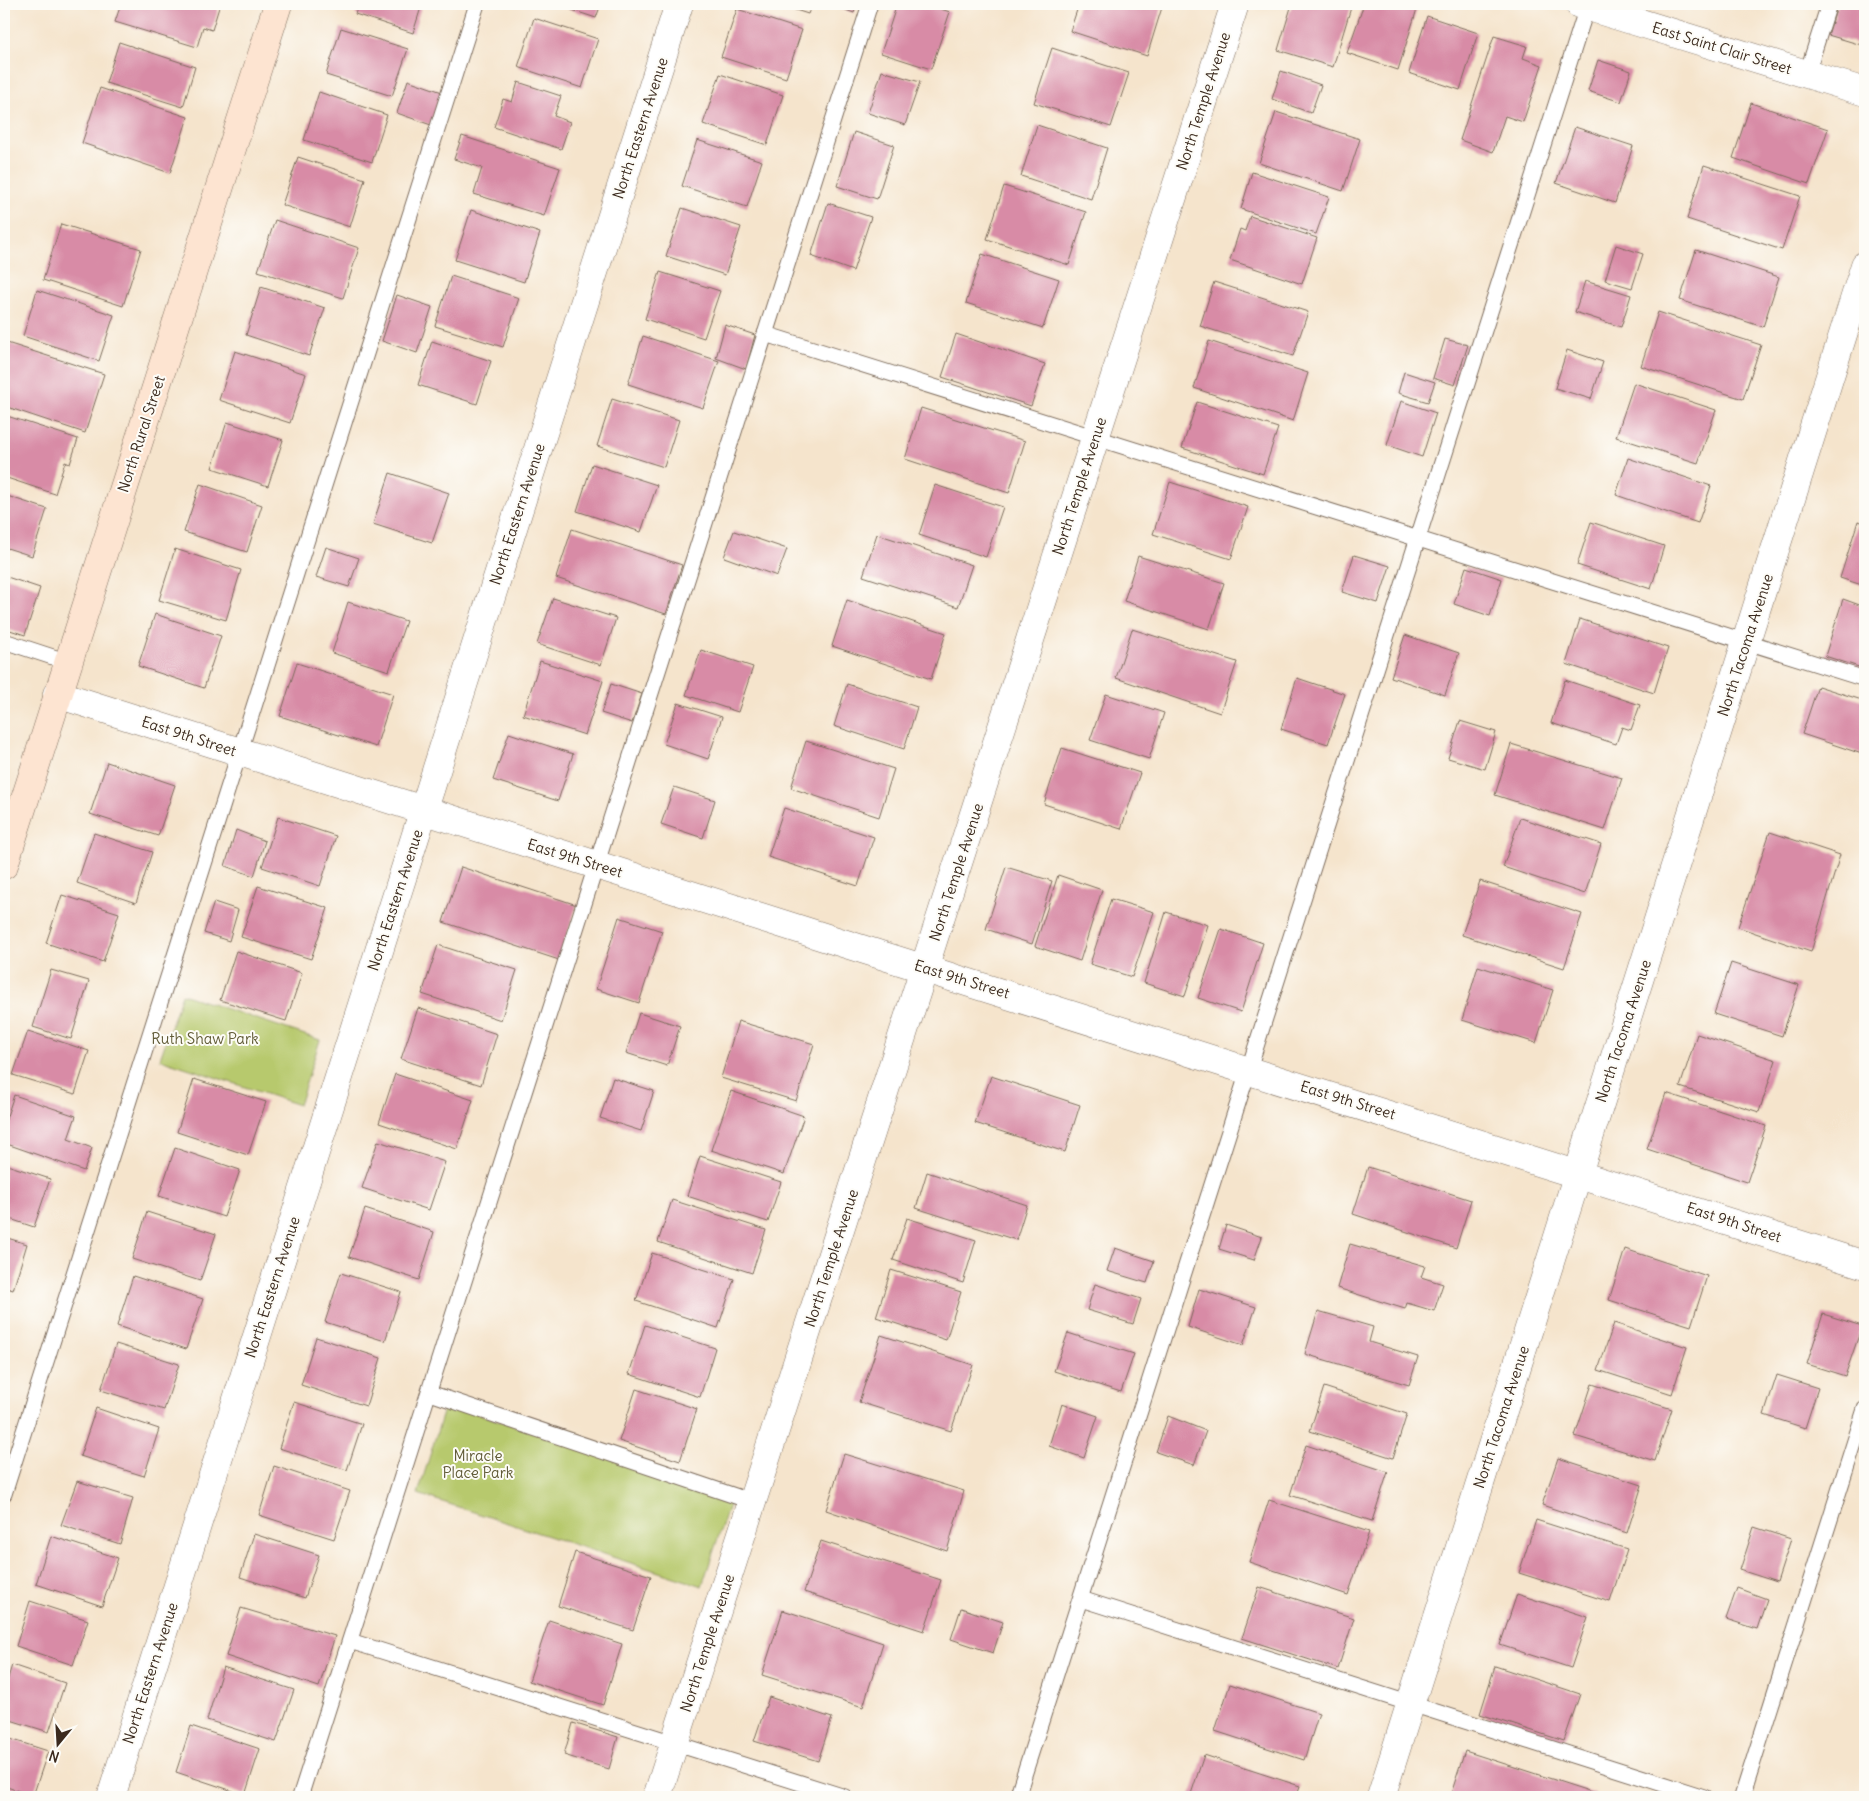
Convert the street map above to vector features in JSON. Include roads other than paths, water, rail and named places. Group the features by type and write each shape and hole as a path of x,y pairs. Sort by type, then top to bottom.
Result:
{"main road":[{"name":"North Rural Street","path":"4,865 278,4"}],"street":[{"name":"North Eastern Avenue","path":"110,1797 679,4"},
{"name":"North Temple Avenue","path":"657,1797 1235,4"},
{"name":"East Saint Clair Street","path":"1583,5 1865,92"},
{"name":"North Tacoma Avenue","path":"1381,1797 1865,265"},
{"name":"East 9th Street","path":"57,694 423,811 1578,1172 1865,1265"}],"lane":[{"path":"4,1494 478,4"},
{"path":"300,1797 870,4"},
{"path":"1807,73 1829,4"},
{"path":"1017,1797 1418,538 1583,5"},
{"path":"765,334 1865,678"},
{"path":"4,642 68,662"},
{"path":"430,1393 753,1502"},
{"path":"1742,1797 1865,1409"},
{"path":"1081,1599 1704,1797"},
{"path":"350,1641 845,1797"}],"park label":[{"name":"Ruth Shaw Park","path":"205,1038"},
{"name":"Miracle Place Park","path":"478,1464"}]}
